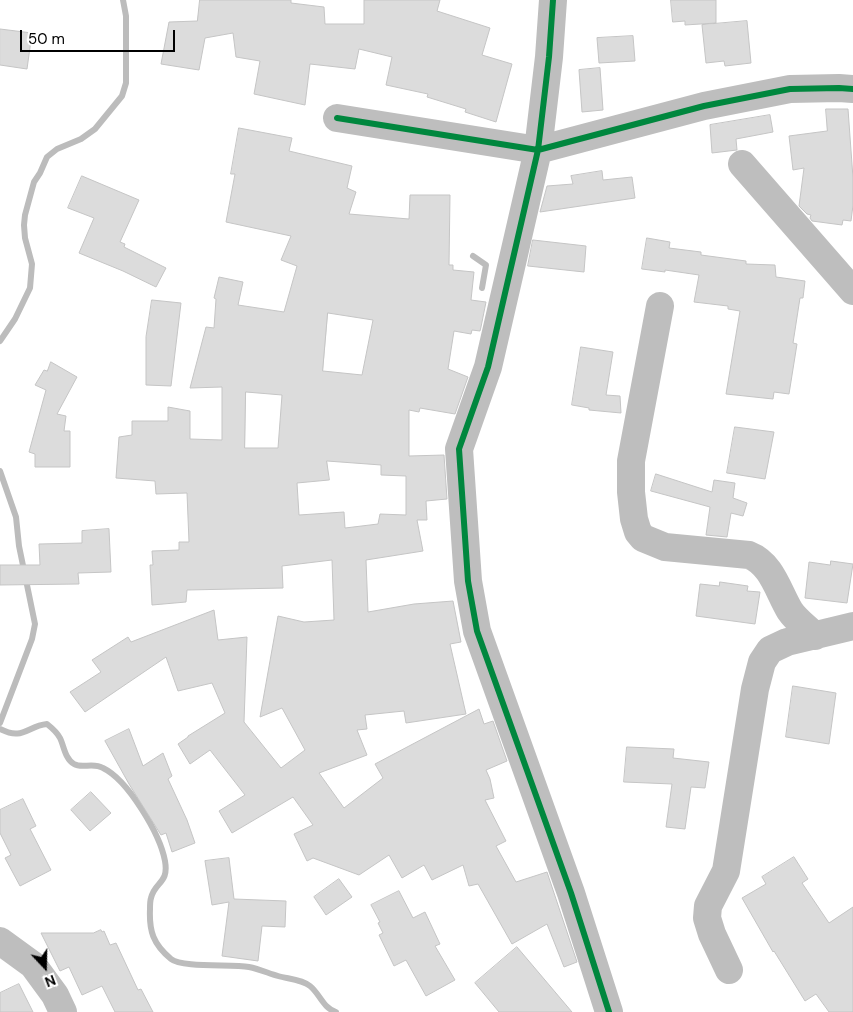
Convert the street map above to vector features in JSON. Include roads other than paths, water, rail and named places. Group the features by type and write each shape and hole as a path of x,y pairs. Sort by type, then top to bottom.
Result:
{"street":[{"path":"553,0 549,57 538,150 488,367 459,449 468,581 477,631 571,893 609,1012"},
{"path":"337,118 538,150 704,106 790,89 853,89"},
{"path":"742,164 853,291"},
{"path":"660,306 631,461 631,492 634,519 638,532 644,538 665,547 749,555 758,558 766,566 791,612 815,636"},
{"path":"729,970 707,918 708,906 726,871 755,688 762,662 770,650 787,642 853,626"},
{"path":"0,940 32,965 55,995 63,1012"}],"waterway":[{"path":"0,341 15,319 30,288 32,264 25,238 24,225 34,182 47,157 57,149 81,139 95,129 122,96 126,83 126,16 123,0"},
{"path":"473,256 486,265 482,288"},
{"path":"0,471 16,517 19,546 35,624 32,639 0,723"},
{"path":"0,729 14,734 47,724 59,736 71,762 80,766 99,766 113,774 142,809 157,837 166,868 165,874 155,888 151,899 151,931 160,948 171,959 185,964 249,967 299,981 310,986 325,1004 336,1012"}]}
